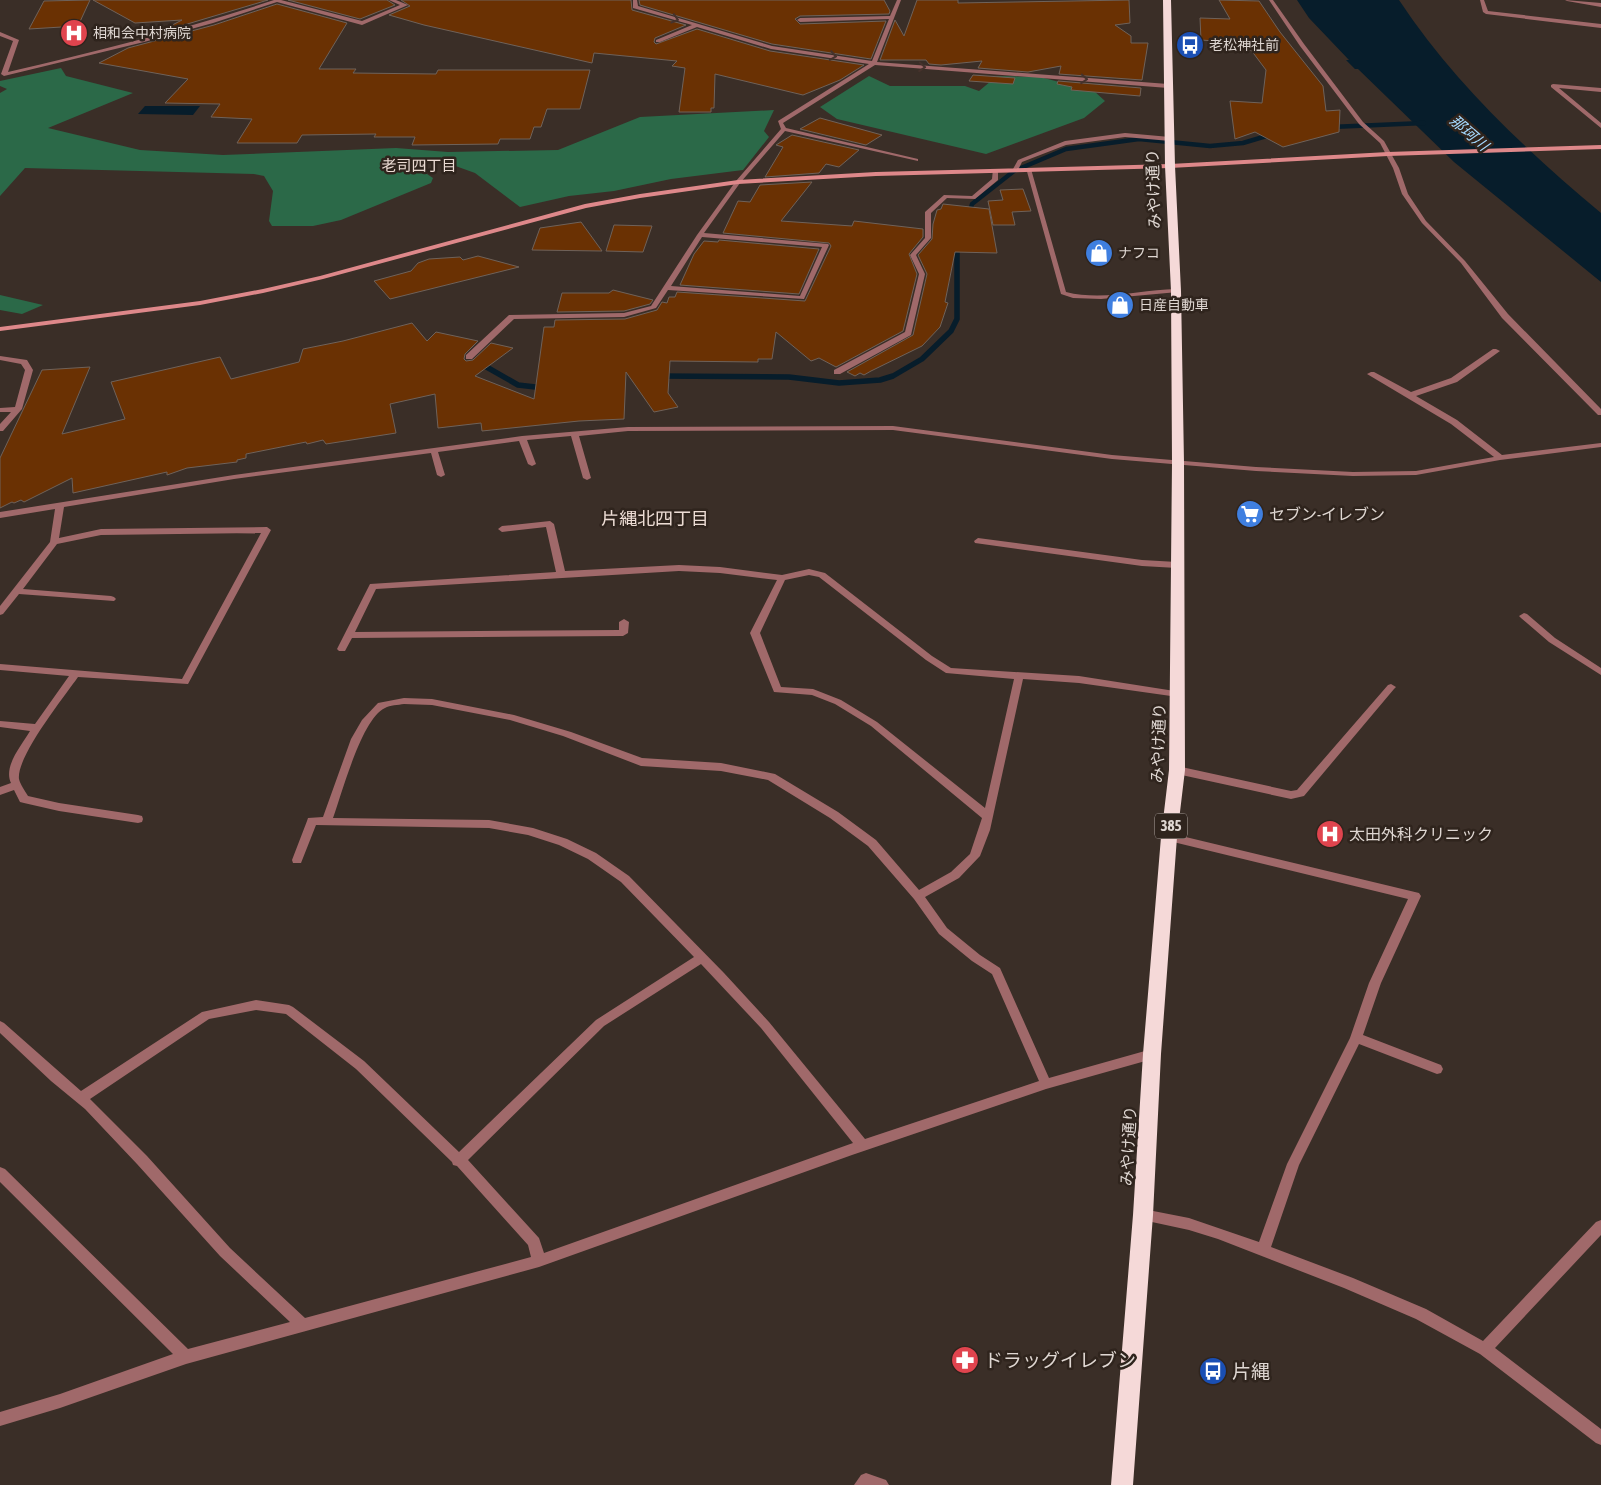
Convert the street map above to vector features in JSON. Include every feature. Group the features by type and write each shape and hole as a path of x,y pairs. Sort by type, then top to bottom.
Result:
{"highway":[{"name":"みやけ通り","path":"1122,1485 1143,1214 1152,1054 1169,838 1177,770 1176,565 1178,463 1176,291 1170,166 1167,0"}],"street":[{"path":"2,75 111,50 223,19 278,0 362,23 405,6 391,0"},
{"path":"630,0 636,0 635,7 772,47 874,63 1168,86"},
{"path":"899,0 874,63 780,122 784,129 916,160"},
{"path":"1271,0 1302,45 1355,115 1382,142 1396,168 1406,194 1424,222 1463,262 1505,316 1601,413"},
{"path":"1482,0 1486,12 1601,26"},
{"path":"1567,0 1601,5"},
{"path":"800,20 892,17"},
{"path":"658,41 697,25"},
{"path":"0,34 16,40 2,75"},
{"path":"1601,90 1553,86 1601,126"},
{"path":"469,357 512,317 624,316 654,307 700,235 738,182 784,129"},
{"path":"1016,169 1020,161 1065,143 1125,135 1170,139"},
{"path":"0,329 200,302 263,291 322,278 585,206 738,182 1016,169 1170,166 1388,154 1601,147"},
{"path":"1028,169 1063,293 1070,296 1102,296 1176,291"},
{"path":"837,372 908,333 922,274 913,255 928,238 928,212 946,196 973,198 995,180 996,170"},
{"path":"667,288 802,298 826,245 700,235"},
{"path":"1411,395 1454,380 1496,351"},
{"path":"0,358 24,362 29,370 18,409 0,429"},
{"path":"1371,374 1411,395 1464,427 1500,458"},
{"path":"0,410 18,409"},
{"path":"0,515 234,477 522,438 574,433 685,428 893,428 1112,457 1324,473 1416,473 1500,458 1601,445"},
{"path":"574,433 587,478"},
{"path":"522,438 532,464"},
{"path":"434,450 441,475"},
{"path":"0,612 54,542 60,505"},
{"path":"502,529 550,524 561,574"},
{"path":"0,667 185,682 266,530 101,532 54,542"},
{"path":"978,541 1142,563 1176,565"},
{"path":"342,649 373,586 679,568 720,570 782,578 809,572 822,575 929,658 949,671 1019,676 1058,676 1095,680 1178,694"},
{"path":"782,578 755,633 776,690 813,692 838,702 874,724 988,817"},
{"path":"16,591 111,599"},
{"path":"1524,616 1552,640 1601,672"},
{"path":"350,634 623,634 624,622"},
{"path":"76,673 16,763 14,780 24,799 59,807 138,819"},
{"path":"918,896 955,875 975,856 988,817 1019,676"},
{"path":"1177,770 1280,793 1291,795 1300,793 1391,687"},
{"path":"327,821 356,739 365,722 381,705 404,701 432,702 511,717 566,734 641,762 721,768 771,777 834,815 872,843 918,896 943,931 996,971 1046,1084"},
{"path":"0,724 38,728"},
{"path":"0,791 17,785"},
{"path":"297,860 312,821 489,824 529,831 563,842 592,856 625,879 702,957 765,1025 862,1146"},
{"path":"1169,838 1415,896 1375,984 1356,1038 1293,1164 1263,1250"},
{"path":"458,1161 600,1023 702,957"},
{"path":"81,1098 206,1015 256,1005 290,1010 360,1065 415,1117 502,1205 534,1242 539,1260"},
{"path":"0,1026 81,1098 142,1160 226,1252 304,1326"},
{"path":"1356,1038 1437,1069"},
{"path":"0,1419 60,1401 186,1357 539,1260 862,1146 1046,1084 1152,1054"},
{"path":"0,1173 186,1357"},
{"path":"1143,1214 1189,1224 1263,1250 1348,1283 1420,1314 1485,1350 1601,1438"},
{"path":"1485,1350 1601,1226"},
{"path":"862,1485 866,1480 881,1485"}],"green space":[{"path":"61,68 66,76 133,93 48,128 140,150 223,155 396,148 448,152 558,150 640,117 774,110 764,131 769,137 743,170 671,179 614,191 569,196 520,207 475,173 436,159 412,164 433,178 431,183 341,220 313,226 272,226 269,221 273,191 264,176 254,174 25,168 0,196 0,93 7,89 0,86 0,81"},
{"path":"869,76 890,86 965,86 979,91 997,76 1040,77 1094,91 1105,101 1084,118 986,154 837,119 820,107"},
{"path":"0,295 43,305 22,314 0,310"}],"water":[{"name":"那珂川","path":"1297,0 1399,0 1443,59 1492,114 1545,165 1601,213 1601,282 1454,162 1358,69 1355,69 1346,60 1349,60 1309,18"},
{"path":"145,106 200,106 193,115 138,114"}],"building":[{"path":"90,0 78,26 29,29 44,1"},
{"path":"93,0 268,0 157,33 182,20 135,23"},
{"path":"288,0 387,0 395,5 360,19"},
{"path":"401,0 631,0 632,10 686,25 655,38 654,42 656,44 697,29 770,51 864,65 840,80 803,95 715,74 714,108 711,108 711,112 679,112 685,68 672,66 677,61 594,53 592,63 424,25 389,15 410,6"},
{"path":"639,0 884,0 890,11 889,14 800,16 795,19 800,24 886,21 871,59 772,44 640,5"},
{"path":"917,0 958,0 958,3 1129,0 1130,23 1115,25 1131,36 1131,43 1148,43 1142,80 1059,74 1061,66 1028,72 978,68 982,61 941,65 929,64 926,60 880,60 895,20 904,36"},
{"path":"1219,0 1259,1 1280,32 1323,86 1326,111 1340,110 1339,132 1283,147 1255,132 1235,139 1230,101 1262,103 1266,70 1251,50 1215,48 1214,41 1201,40 1200,18 1230,19"},
{"path":"277,4 347,23 319,69 356,69 353,73 436,74 438,70 590,70 580,109 547,109 541,127 534,127 530,139 500,139 498,144 412,145 415,137 374,137 376,134 302,135 297,143 237,143 252,119 211,117 220,104 165,103 188,79 99,63 128,48 214,25"},
{"path":"973,75 1015,78 1013,84 969,81"},
{"path":"1058,81 1141,88 1140,96 1071,90 1072,87 1057,84"},
{"path":"820,118 882,135 866,145 800,129"},
{"path":"792,135 859,150 839,167 826,164 819,173 765,177 783,147 776,145"},
{"path":"812,182 781,221 852,226 854,221 923,229 923,237 909,254 917,274 903,331 836,367 819,358 811,361 776,332 772,359 758,359 758,362 670,361 668,393 678,407 654,412 626,372 624,419 579,421 482,431 481,423 438,428 435,394 390,404 396,433 326,444 323,440 307,444 306,442 246,454 246,458 237,460 237,462 187,468 167,475 167,472 73,493 72,478 24,502 21,500 12,502 0,508 0,458 42,370 90,367 62,434 125,419 111,382 220,357 231,379 299,362 303,349 412,323 427,341 436,332 478,341 465,354 464,359 466,361 473,360 491,343 513,348 475,376 534,399 544,327 554,327 555,320 625,319 657,310 662,302 667,303 669,297 675,297 677,292 805,301 831,246 829,243 723,233 738,201 750,202 760,185"},
{"path":"1023,189 1031,211 1012,212 1015,225 993,225 988,201 1003,200 1000,190"},
{"path":"943,204 989,209 997,253 955,252 945,302 948,303 940,327 922,346 864,375 860,373 855,376 847,372 913,335 927,274 918,255 932,239 933,224 937,210 941,209"},
{"path":"581,222 602,251 532,250 540,228"},
{"path":"614,225 652,226 643,252 606,251"},
{"path":"719,240 819,249 799,294 680,285 694,254 704,241 718,242"},
{"path":"478,256 519,267 390,299 374,281 411,271 418,263 429,259 460,257 463,260"},
{"path":"613,290 653,300 650,304 624,311 557,312 562,293 609,293"}],"waterway":[{"path":"1331,127 1424,123"},
{"path":"969,215 972,204 1014,171 1066,149 1139,139 1210,146 1243,143 1273,134"},
{"path":"659,376 789,377 839,383 880,380 893,376 922,359 951,331 957,319 957,242"},
{"path":"479,365 483,365 518,385 544,388"}],"place":[{"name":"相和会中村病院","path":"74,33"},
{"name":"老松神社前","path":"1190,45"},
{"name":"ナフコ","path":"1099,253"},
{"name":"日産自動車","path":"1120,305"},
{"name":"セブン-イレブン","path":"1250,514"},
{"name":"太田外科クリニック","path":"1330,834"},
{"name":"ドラッグイレブン","path":"965,1360"},
{"name":"片縄","path":"1213,1371"}],"district":[{"name":"老司四丁目","path":"419,166"},
{"name":"片縄北四丁目","path":"655,519"}]}
